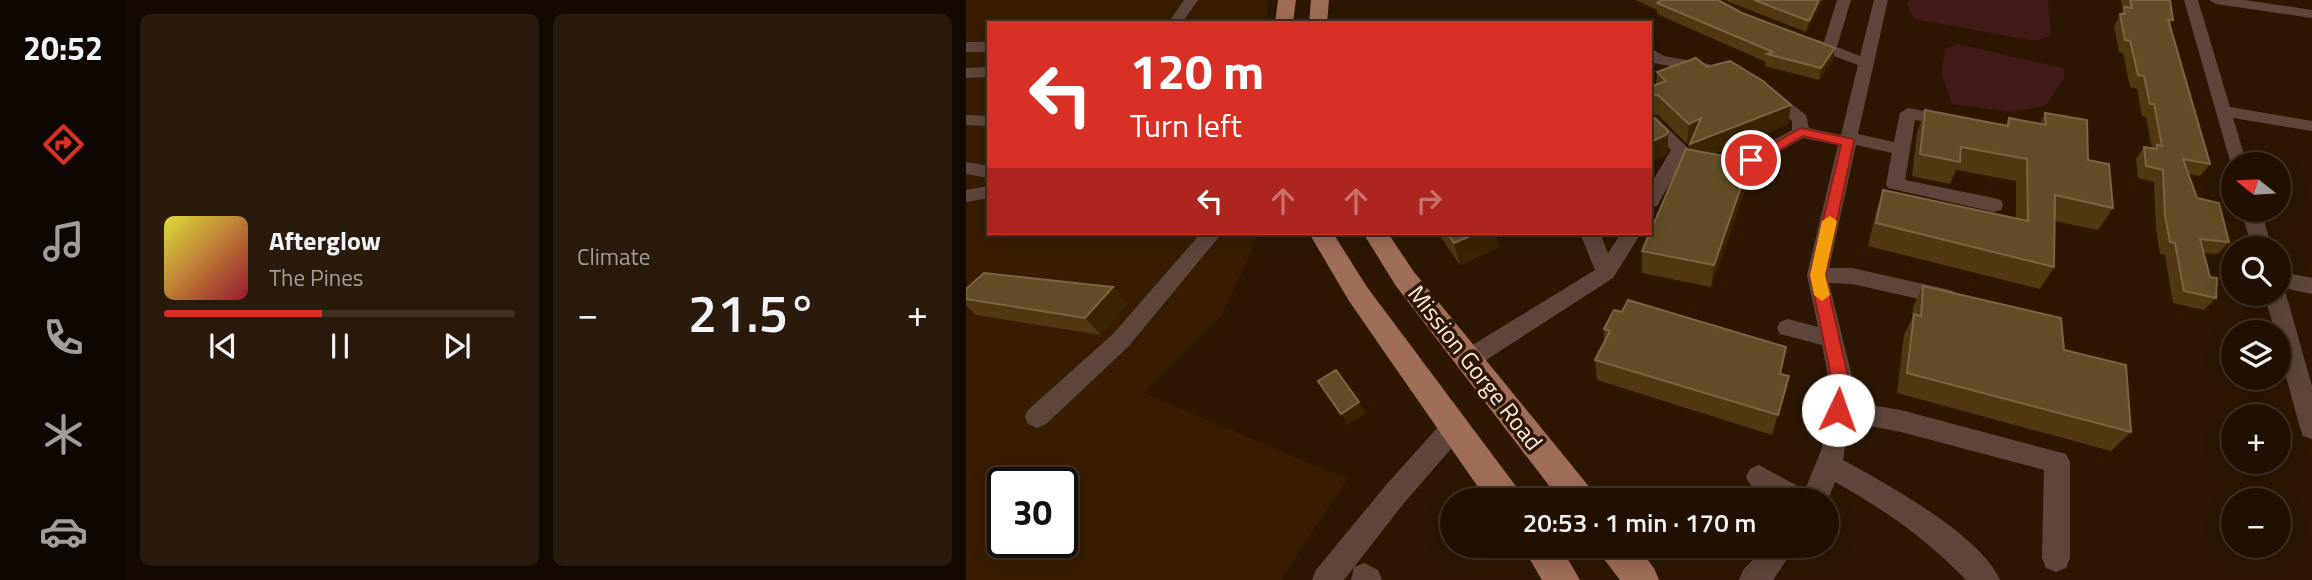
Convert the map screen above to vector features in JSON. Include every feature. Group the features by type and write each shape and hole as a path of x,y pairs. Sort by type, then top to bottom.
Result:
{"main road":[{"path":"1284,21 1287,0"},
{"path":"1318,21 1320,0"},
{"name":"Mission Gorge Road","path":"1322,235 1358,294 1497,488"},
{"name":"Mission Gorge Road","path":"1376,235 1405,279 1570,488"},
{"path":"1547,558 1563,580"},
{"path":"1625,558 1642,580"}],"street":[{"path":"1176,21 1191,0"},
{"path":"1829,49 1844,0"},
{"path":"1820,488 1834,447 1841,381 1817,275 1881,0"},
{"path":"2191,0 2235,152"},
{"path":"2216,0 2312,14"},
{"path":"1794,36 1866,63"},
{"path":"966,47 987,47"},
{"path":"1652,55 1659,60 1727,73"},
{"path":"966,73 987,72"},
{"path":"1754,85 1785,105 1800,119 1801,132"},
{"path":"2223,111 2312,126"},
{"path":"1970,125 1908,113 1895,184 1994,205"},
{"path":"966,120 987,121"},
{"path":"1652,123 1681,149 1652,198"},
{"path":"1751,160 1801,132 1902,149"},
{"path":"966,168 987,172"},
{"path":"966,196 987,192"},
{"path":"1037,418 1121,340 1210,235"},
{"path":"1591,235 1606,273"},
{"path":"1469,359 1606,273 1629,235"},
{"path":"1817,275 1852,275 1961,300"},
{"path":"2291,282 2312,286"},
{"path":"2278,306 2312,428"},
{"path":"1788,328 1832,339"},
{"path":"1838,410 1901,421 2057,462 2056,558"},
{"path":"1326,580 1454,427"},
{"path":"1828,466 1899,504 1950,544 1986,580"},
{"path":"1759,477 1778,488"},
{"path":"1753,580 1774,558"}],"shaded area":[{"path":"966,0 1268,0 1267,21 987,21 987,235 1259,235 1221,317 1144,393 1347,479 1281,580 966,580"},
{"path":"1909,0 2048,0 2051,35 2036,41 1914,19 1907,4"},
{"path":"1957,44 2063,68 2065,77 2046,105 2013,112 1952,104 1941,72 1945,49"}],"building":[{"path":"1661,0 1718,0 1742,13 1835,48 1821,68 1767,54 1773,52 1657,3"},
{"path":"1754,0 1819,0 1809,21"},
{"path":"2130,0 2170,0 2173,20 2168,19 2210,164 2183,159 2197,198 2219,203 2221,222 2224,222 2227,236 2221,236 2221,241 2200,239 2210,277 2217,278 2216,298 2184,291 2175,243 2170,242 2165,216 2163,170 2146,166 2144,147 2157,149 2157,145 2162,146 2154,104 2150,104 2144,76 2138,75 2130,41 2125,40 2120,14 2125,14 2124,7 2132,8"},
{"path":"1696,58 1707,67 1730,61 1763,81 1791,105 1690,144 1701,118 1689,124 1658,95 1652,95 1652,86 1666,81 1657,72"},
{"path":"1925,110 2008,126 2009,118 2046,125 2045,113 2087,120 2088,160 2109,164 2113,208 2055,195 2054,267 1876,223 1883,190 2028,221 2027,159 1961,147 1960,162 1920,154"},
{"path":"1652,116 1668,131 1666,135 1652,141"},
{"path":"1686,149 1750,161 1714,265 1642,251 1649,235 1652,235 1652,228"},
{"path":"1448,235 1472,235 1454,243"},
{"path":"984,273 1113,287 1085,318 966,299 966,289"},
{"path":"1923,286 2061,318 2064,350 2126,365 2131,432 1907,373 1914,314 1921,316"},
{"path":"1628,300 1786,347 1780,374 1789,376 1778,415 1595,360 1610,331 1604,329 1614,310 1622,312"},
{"path":"1336,370 1359,402 1341,414 1318,381"}],"slow traffic":[{"path":"1822,295 1817,275 1830,221"}],"route":[{"path":"1751,160 1801,132 1848,142 1817,275 1841,381 1838,410"}]}
